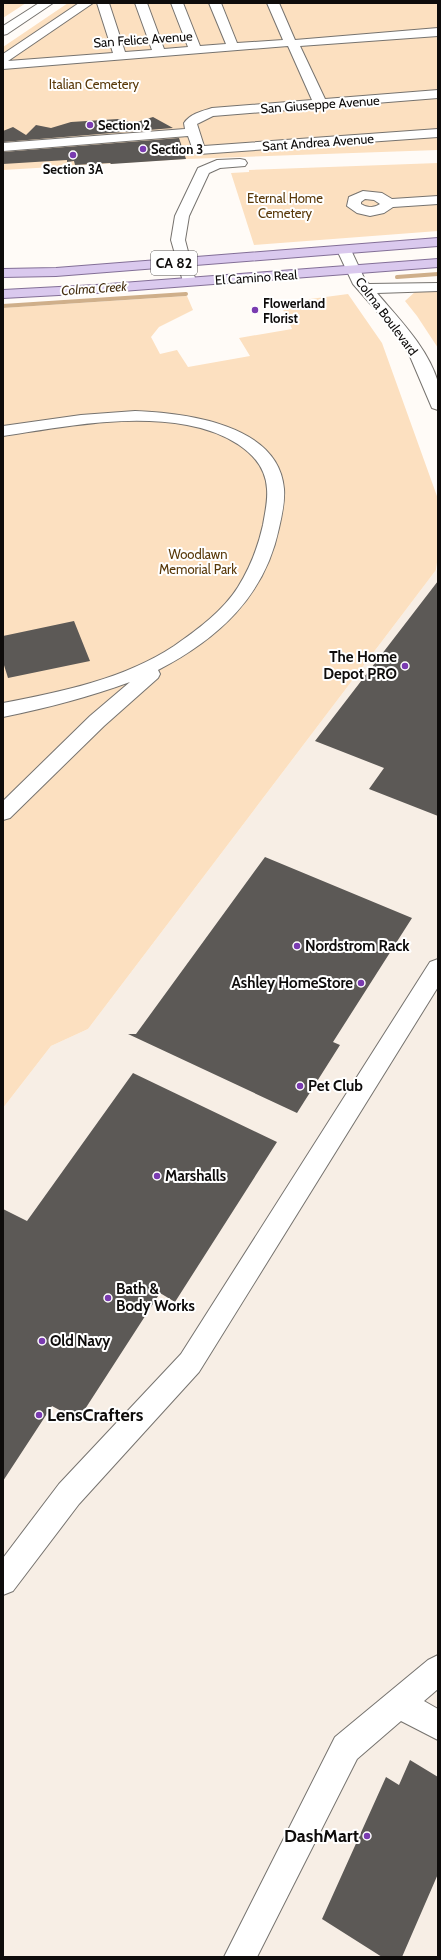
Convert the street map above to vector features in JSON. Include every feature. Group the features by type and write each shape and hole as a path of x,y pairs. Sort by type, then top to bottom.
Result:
{"main road":[{"name":"El Camino Real","path":"3,274 56,272 438,242"},
{"name":"El Camino Real","path":"3,294 189,282 438,263"}],"street":[{"path":"3,32 46,3"},
{"path":"3,60 87,3"},
{"path":"103,3 120,56"},
{"path":"141,3 159,53"},
{"path":"177,3 195,50"},
{"path":"215,3 233,47"},
{"path":"273,3 320,103"},
{"name":"San Felice Avenue","path":"3,65 438,32"},
{"name":"San Giuseppe Avenue","path":"193,132 190,123 202,115 212,112 438,94"},
{"path":"3,147 193,132"},
{"name":"Sant Andrea Avenue","path":"193,132 199,150 438,133"},
{"path":"189,282 178,240 178,232 182,216 201,173 212,165 240,163"},
{"path":"387,203 438,200"},
{"name":"Colma Boulevard","path":"344,250 358,281 393,321 417,354 433,389 438,405"},
{"path":"365,289 438,287"},
{"path":"3,431 111,418 141,417 185,420 213,426 247,442 264,457 271,467 274,477 276,498 274,521 262,558 246,589 224,618 178,652 102,717 3,813"},
{"path":"3,710 72,695 115,682 148,668 178,652"},
{"path":"3,1581 69,1494 190,1363 296,1198 438,968"},
{"path":"240,1957 346,1748 437,1671"},
{"path":"399,1704 438,1725"}],"shaded area":[{"path":"436,570 438,571 438,1957 3,1957 3,1108 51,1046 88,1029"}],"green space":[{"path":"3,3 26,3 3,18"},
{"name":"Italian Cemetery","path":"68,3 438,3 438,150 186,159 3,170 3,47"},
{"name":"Eternal Home Cemetery","path":"438,163 438,231 254,245 231,173 249,172 249,170"},
{"path":"416,291 438,291 438,348 417,316 405,301"},
{"name":"Woodlawn Memorial Park","path":"348,294 382,343 438,499 438,555 436,570 88,1029 51,1046 3,1108 3,308 187,296 193,310 159,327 151,337 160,354 177,350 188,367 250,356 239,338 292,329 280,303"}],"building":[{"path":"153,117 173,128 3,142 3,131 13,127 26,135 36,125 51,128 71,122 118,119 131,122"},
{"path":"179,138 186,159 75,165 74,161 67,162 67,160 3,164 3,152"},
{"name":"The Home Depot PRO","path":"438,581 438,816 369,789 384,768 315,741"},
{"path":"74,621 90,661 8,678 3,662 3,636"},
{"name":"Nordstrom Rack","path":"265,857 412,918 333,1042 340,1045 297,1113 128,1034 136,1034"},
{"name":"Marshalls","path":"133,1073 277,1142 175,1302 160,1293 78,1420 52,1406 3,1481 3,1209 27,1221"},
{"path":"410,1760 438,1777 438,1874 402,1957 382,1957 322,1919 386,1777 399,1785"}],"waterway":[{"name":"Colma Creek","path":"397,277 438,274"},
{"name":"Colma Creek","path":"3,306 186,294"}],"place":[{"name":"Section 2","path":"90,125"},
{"name":"Section 3","path":"143,149"},
{"name":"Section 3A","path":"73,155"},
{"name":"Flowerland Florist","path":"255,310"},
{"name":"The Home Depot PRO","path":"405,666"},
{"name":"Nordstrom Rack","path":"297,946"},
{"name":"Ashley HomeStore","path":"361,983"},
{"name":"Pet Club","path":"300,1086"},
{"name":"Marshalls","path":"157,1176"},
{"name":"Bath & Body Works","path":"108,1298"},
{"name":"Old Navy","path":"42,1341"},
{"name":"LensCrafters","path":"39,1415"},
{"name":"DashMart","path":"367,1836"}]}
